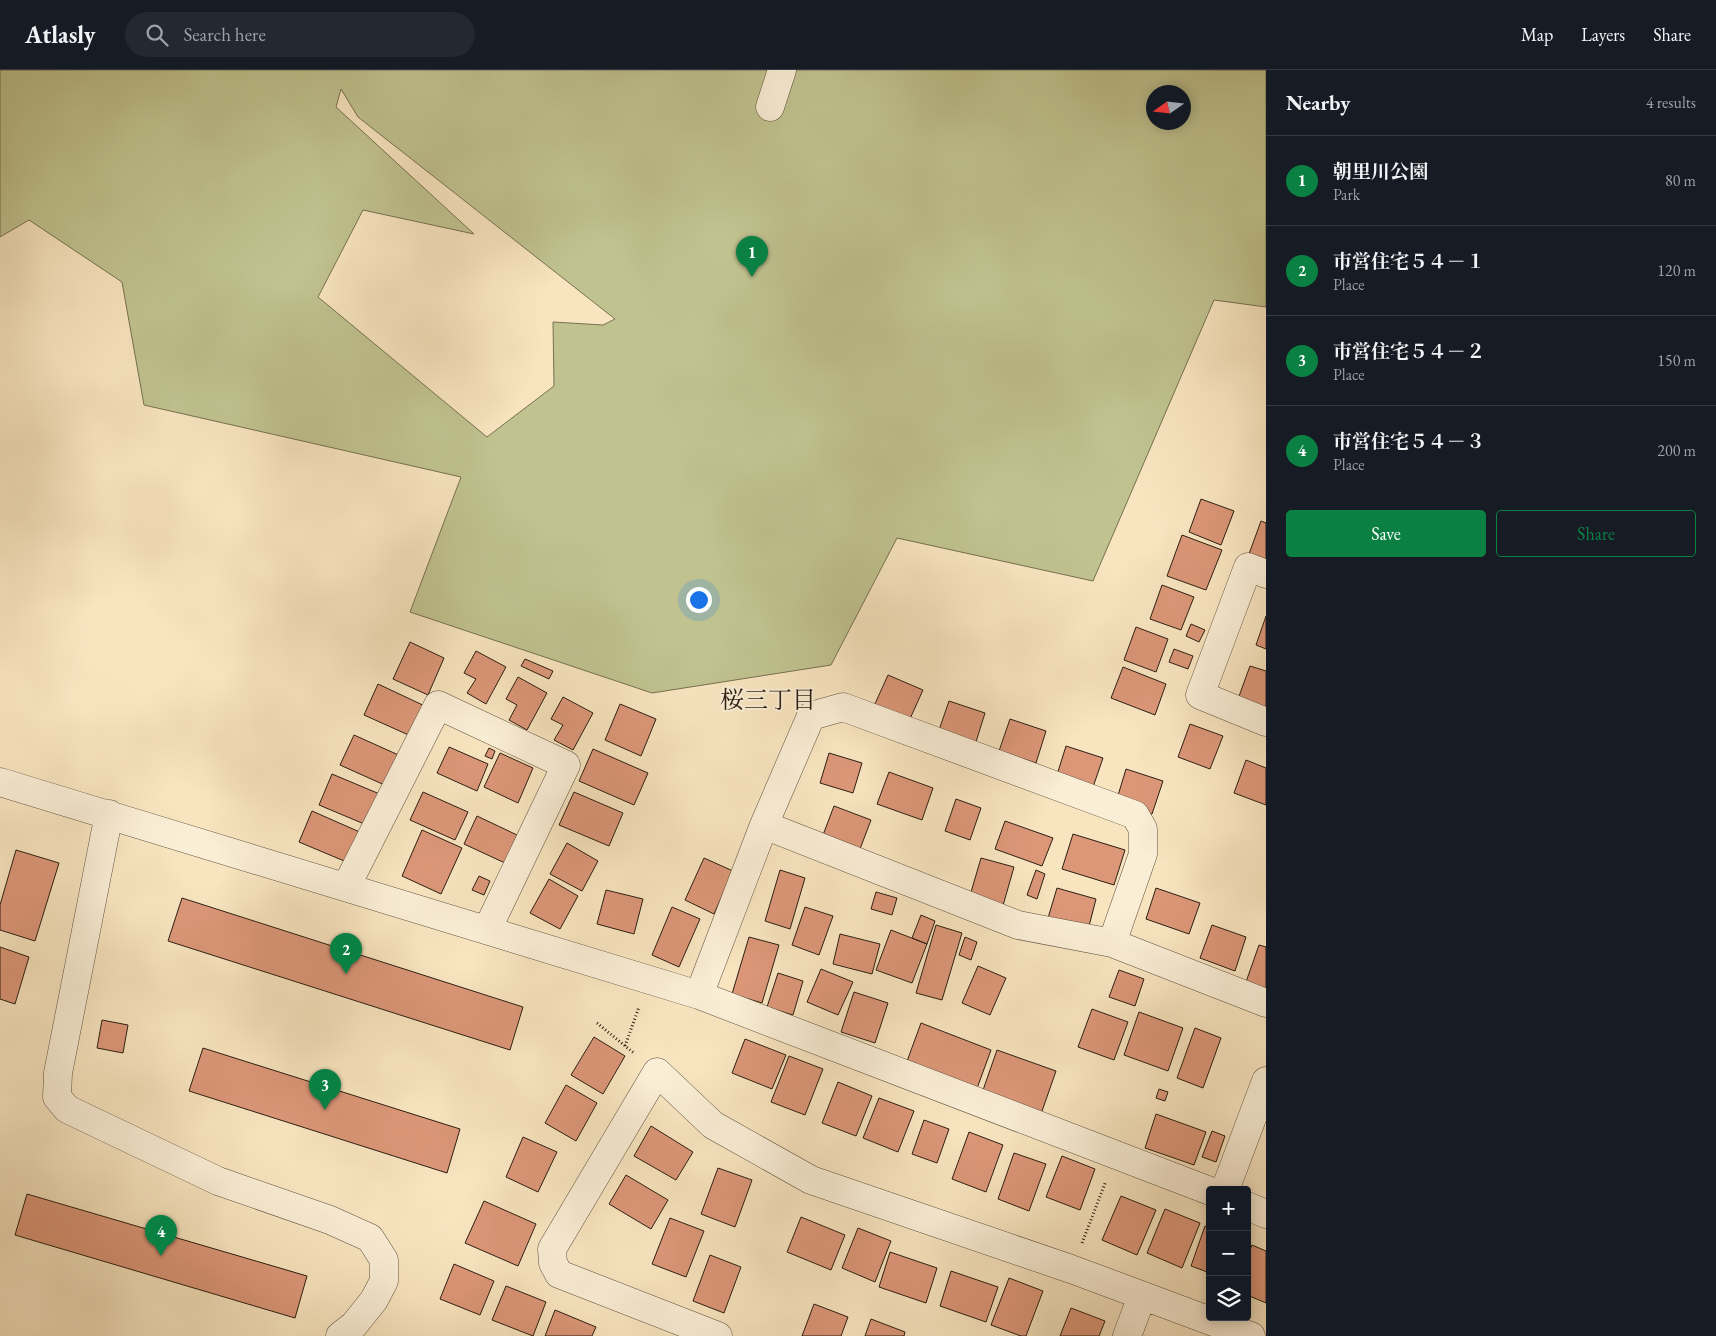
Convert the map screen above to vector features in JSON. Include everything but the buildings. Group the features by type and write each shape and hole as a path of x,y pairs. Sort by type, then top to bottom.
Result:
{"street":[{"path":"770,107 782,70"},
{"path":"1266,574 1248,566 1200,695 1266,722"},
{"path":"346,887 438,705 566,765 487,930"},
{"path":"699,995 764,825 811,716 843,707 1135,815 1143,828 1143,854 1112,943"},
{"path":"0,782 699,995 1206,1189"},
{"path":"109,814 58,1073 58,1097 67,1109 218,1181 330,1220 370,1238 384,1260 384,1281 374,1300 359,1319 340,1336"},
{"path":"764,825 1018,925 1112,943 1266,1003"},
{"path":"718,1336 560,1274 553,1263 552,1250 657,1072 713,1125 811,1180 1071,1269 1251,1336"},
{"path":"1227,1186 1266,1081"},
{"path":"1251,1208 1266,1214"},
{"path":"1127,1336 1142,1296"}],"path":[{"path":"625,1046 649,980"},
{"path":"597,1023 657,1072"},
{"path":"1071,1269 1116,1155"}],"green space":[{"path":"0,70 1266,70 1266,307 1214,300 1093,581 897,538 831,665 652,693 410,612 461,477 144,405 122,282 29,220 0,237","holes":["341,89 358,117 615,319 603,325 553,322 554,386 487,437 318,297 363,210 474,234 336,107"]}],"place":[{"name":"朝里川公園","path":"752,277"},
{"name":"市営住宅５４－１","path":"346,974"},
{"name":"市営住宅５４－２","path":"325,1110"},
{"name":"市営住宅５４－３","path":"161,1256"}],"district":[{"name":"桜三丁目","path":"768,700"}]}
